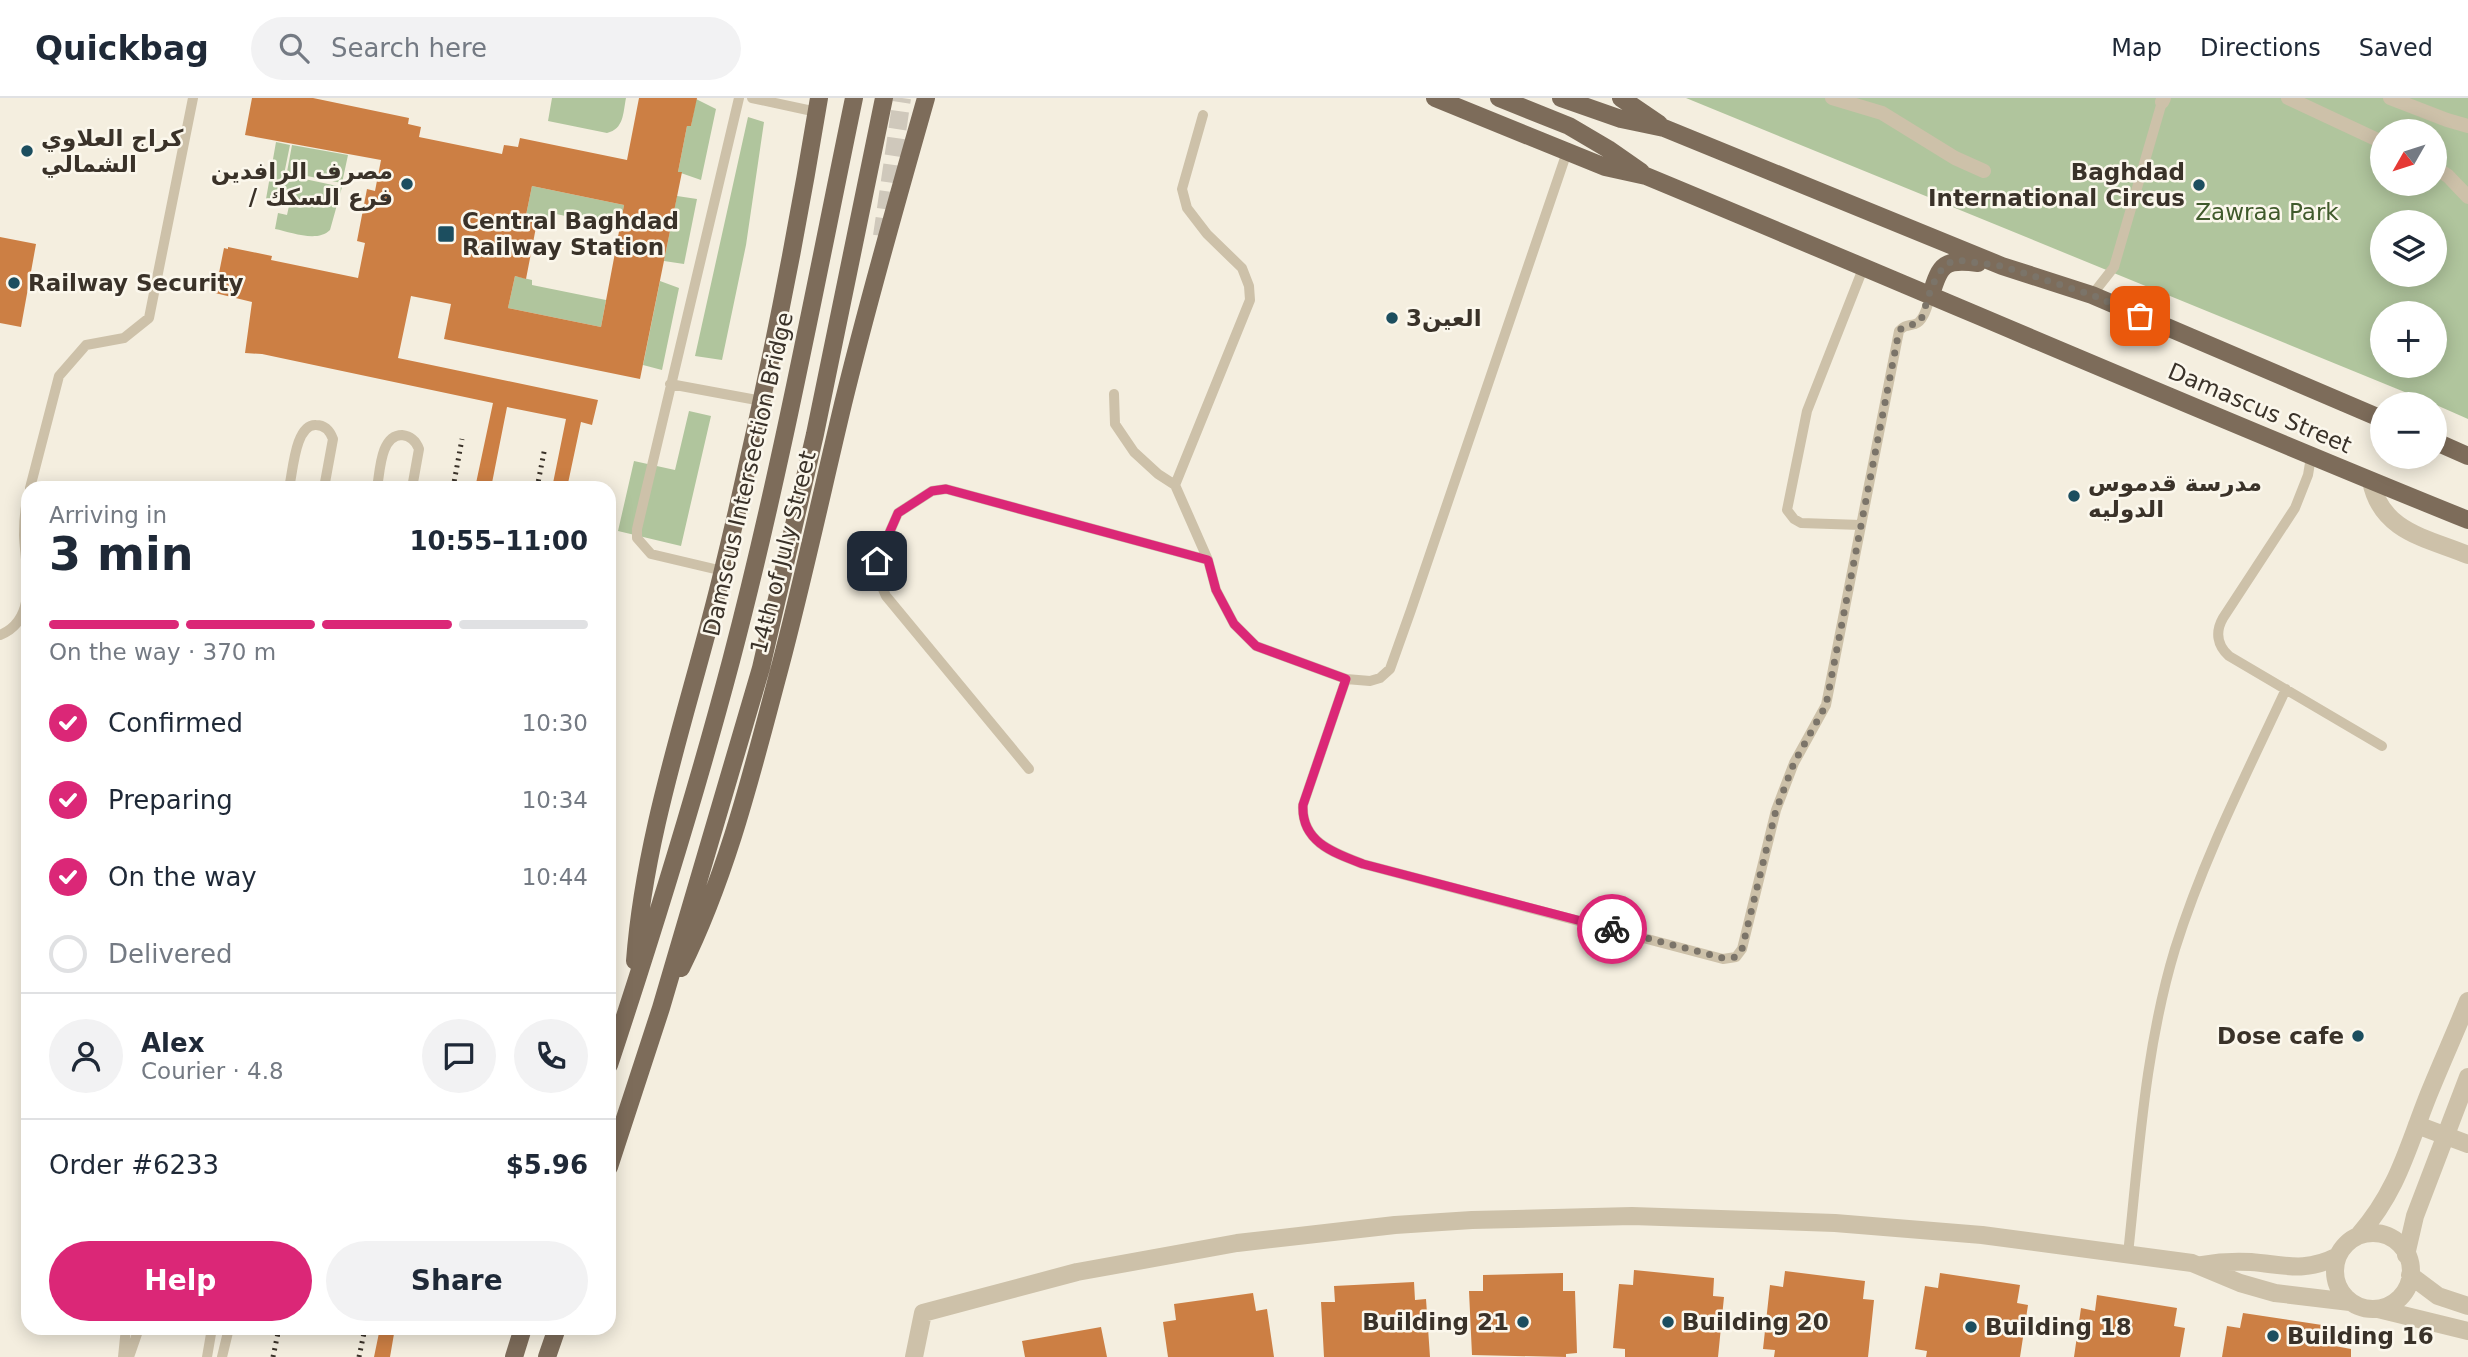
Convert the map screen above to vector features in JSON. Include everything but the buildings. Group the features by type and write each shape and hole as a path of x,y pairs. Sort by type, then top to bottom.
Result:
{"main road":[{"name":"Damscus Intersection Bridge","path":"633,993 734,647 787,426 854,98"},
{"name":"14th of July Street","path":"616,1146 661,1008 761,668 815,434 884,98"},
{"name":"14th of July Street","path":"661,1008 695,940 722,870 765,723 803,579 879,260 926,98"},
{"name":"Damascus Street","path":"1435,98 1605,167 1646,176 2311,457 2468,520"},
{"name":"Damascus Street","path":"1499,98 1569,127 1608,149 1646,176"},
{"name":"Damascus Street","path":"1561,98 1621,119 1664,128 2002,266 2092,295 2370,414"},
{"name":"Damascus Street","path":"1621,98 1664,128"},
{"path":"616,1044 633,993 638,923 649,854 723,571 762,401 818,105"},
{"path":"1931,295 1939,271 1949,262 1956,260 2002,266"},
{"path":"2447,447 2468,456"},
{"path":"2440,509 2468,506"},
{"path":"514,1357 521,1335"},
{"path":"547,1357 554,1335"}],"street":[{"path":"1832,98 1882,113 1955,158 1984,171"},
{"path":"2288,98 2370,136"},
{"path":"2390,98 2468,126"},
{"path":"2447,175 2468,197"},
{"path":"2371,481 2377,503 2399,527 2468,555"},
{"path":"2350,1301 2343,1294 2335,1276 2338,1256 2343,1247 2359,1235 2378,1212 2396,1182 2468,1001"},
{"path":"2406,1255 2415,1216 2445,1136 2463,1108 2468,1077"},
{"path":"2417,1125 2468,1143"},
{"path":"914,1357 923,1313 1077,1272 1156,1256 1275,1238 1395,1225 1632,1216 1835,1223 1941,1231 2201,1265 2231,1261 2301,1268 2314,1266 2338,1256"},
{"path":"2201,1265 2240,1283 2275,1293 2350,1301 2368,1309 2388,1306 2403,1294 2410,1275 2410,1262 2397,1242 2389,1237 2369,1233 2359,1235"},
{"path":"2410,1275 2438,1296 2468,1306"},
{"path":"2378,1308 2468,1331"}],"lane":[{"path":"32,481 59,376 86,345 124,338 149,318 193,98"},
{"path":"723,571 650,554 637,538 637,529 739,98"},
{"path":"752,98 818,105"},
{"path":"2092,295 2113,267 2163,100"},
{"path":"1175,485 1250,300 1249,286 1242,268 1207,234 1187,208 1182,189 1203,115"},
{"path":"1114,394 1115,424 1134,452 1175,485 1208,560 1216,590 1234,624 1256,646 1346,679 1370,681 1380,678 1390,669 1567,152"},
{"path":"1861,525 1801,523 1787,510 1807,411 1864,266"},
{"path":"1346,679 1303,805 1305,824 1315,840 1363,864 1723,958 1732,958 1742,949 1784,786 1826,705 1899,331 1906,325 1919,323 1931,295"},
{"path":"670,384 762,401"},
{"path":"290,481 300,436 306,428 316,425 327,429 333,439 325,481"},
{"path":"378,481 385,447 392,439 402,435 412,439 419,449 413,481"},
{"path":"2311,457 2308,475 2295,508 2223,618 2218,631 2220,645 2229,656 2382,746"},
{"path":"1029,769 886,596 879,580 877,561 898,513 932,491 946,489 1208,560"},
{"path":"0,635 10,631 21,615"},
{"path":"2127,1254 2147,1079 2154,1036 2175,951 2203,869 2286,690"},
{"path":"123,1357 125,1335"},
{"path":"129,1357 137,1335"},
{"path":"207,1357 211,1335"},
{"path":"222,1357 227,1335"}],"green space":[{"path":"552,98 626,98 620,124 607,133 548,121"},
{"name":"Zawraa Park","path":"1686,98 2468,98 2468,419 2447,410 2447,392 2405,392 2370,378 2447,378 2447,301 2370,301 2370,378"},
{"path":"696,99 716,109 701,180 678,172 687,126 691,126"},
{"path":"748,117 764,122 746,245 722,360 695,356"},
{"path":"276,142 290,145 280,194 272,200 266,199"},
{"path":"292,145 348,155 342,183 287,172"},
{"path":"286,175 342,187 330,230 325,234 311,236 275,229 278,213 287,215 291,197 282,194"},
{"path":"532,186 624,205 620,227 551,213 548,225 525,220"},
{"path":"677,196 697,199 684,264 664,261"},
{"path":"515,276 532,280 532,285 606,300 601,327 508,308"},
{"path":"660,281 679,288 662,370 643,365"},
{"path":"689,411 711,416 681,546 618,531 634,461 675,470"}],"tunnel":[{"path":"882,236 902,98"}],"railway":[{"path":"454,481 462,439"},
{"path":"538,481 545,447"},
{"path":"273,1357 278,1335"},
{"path":"359,1357 364,1335"}],"way so far":[{"path":"1612,929 1728,959 1736,957 1742,949 1784,786 1826,705 1899,331 1906,325 1919,323 1921,320 1939,271 1949,262 1956,260 2002,266 2092,295 2140,316"}],"place":[{"name":"كراج العلاوي الشمالي","path":"27,151"},
{"name":"مصرف الرافدين / فرع السكك","path":"407,184"},
{"name":"Baghdad International Circus","path":"2199,185"},
{"name":"Central Baghdad Railway Station","path":"446,234"},
{"name":"Railway Security","path":"14,283"},
{"name":"العين3","path":"1392,318"},
{"name":"مدرسة قدموس الدوليه","path":"2074,496"},
{"name":"Dose cafe","path":"2358,1036"},
{"name":"Building 21","path":"1523,1322"},
{"name":"Building 20","path":"1668,1322"},
{"name":"Building 18","path":"1971,1327"},
{"name":"Building 16","path":"2273,1336"}],"route":[{"path":"877,561 898,513 932,491 946,489 1208,560 1216,590 1234,624 1256,646 1346,679 1303,805 1305,824 1315,840 1332,851 1363,864 1612,929"}]}
